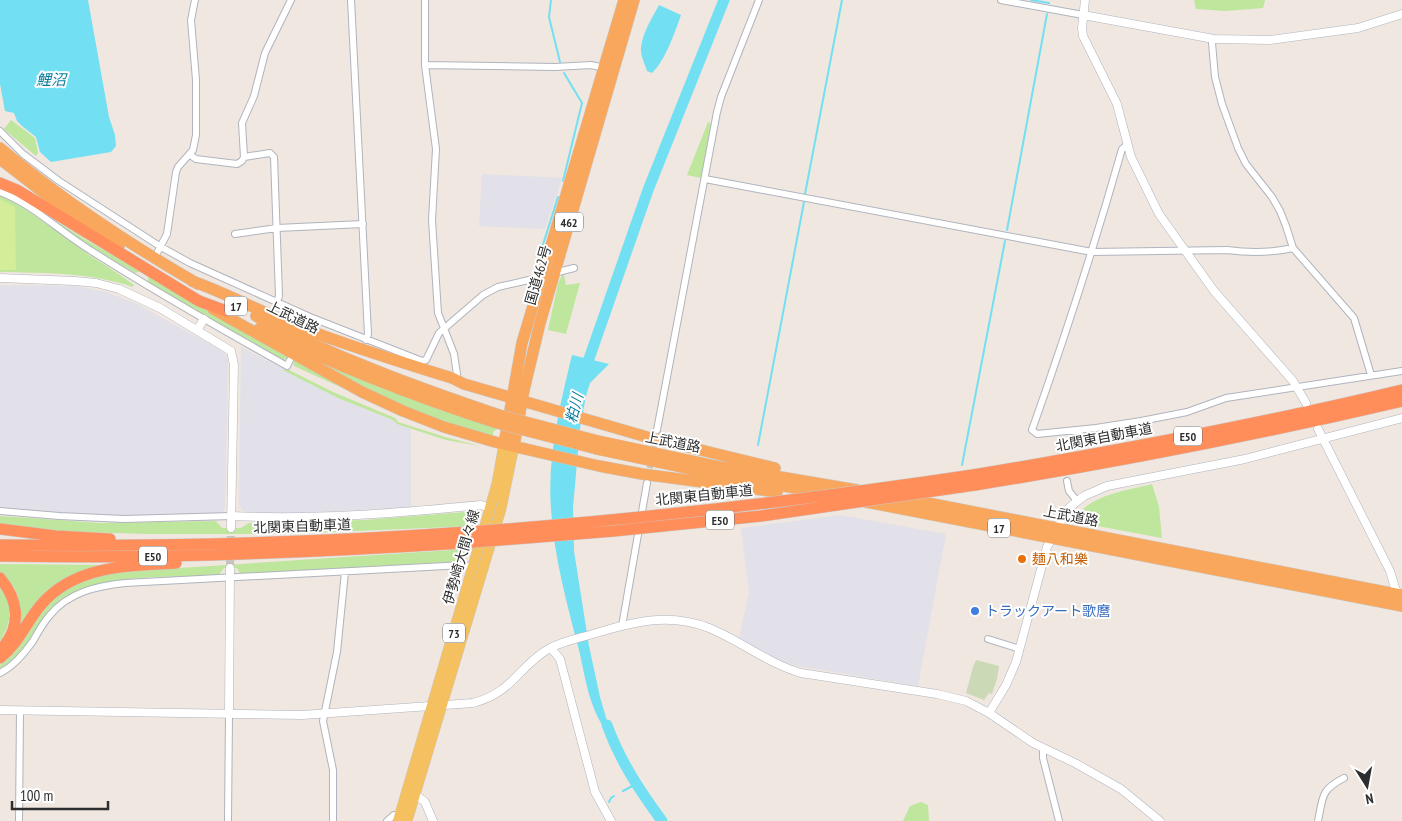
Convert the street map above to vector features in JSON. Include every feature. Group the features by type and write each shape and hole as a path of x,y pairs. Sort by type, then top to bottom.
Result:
{"highway":[{"name":"国道462号","path":"516,399 534,345 554,273 608,69 624,0"},
{"name":"国道462号","path":"509,445 522,343 608,69 634,0"},
{"name":"上武道路","path":"0,148 103,226 192,281 321,348 498,419"},
{"name":"上武道路","path":"0,159 32,185 93,228 175,282 306,350 407,393 691,470 855,500 1055,533 1401,598"},
{"path":"0,183 16,190 199,301 380,401 444,427 544,454 642,474 823,499 855,500"},
{"path":"192,281 328,338 551,410 757,465 854,484 905,499"},
{"path":"175,282 199,301 226,310"},
{"name":"北関東自動車道","path":"0,556 121,557 307,552 463,544 761,516 974,480 1066,459 1251,424 1402,390"},
{"name":"北関東自動車道","path":"0,545 124,546 370,539 553,526 722,509 1066,471 1191,447 1402,401"},
{"name":"上武道路","path":"598,445 905,499 1055,533"},
{"path":"0,529 56,536 171,540 218,544"},
{"path":"0,658 13,646 34,614 49,596 68,582 86,574 122,567 307,552"},
{"path":"0,578 8,586 12,595 16,605 16,616 12,634 0,650"}],"main road":[{"name":"伊勢崎大間々線","path":"401,820 431,707 509,445"},
{"name":"伊勢崎大間々線","path":"401,820 416,795 501,510 509,445"}],"street":[{"path":"157,253 167,234 176,172 193,150 197,124 196,80 191,20 194,0"},
{"path":"190,155 196,158 236,164 241,162 244,156 242,122 254,96 265,53 291,0"},
{"path":"350,0 363,224 368,334 366,340"},
{"path":"425,0 425,65 436,150 432,220 438,312 454,354 458,381"},
{"path":"657,430 721,97 759,0"},
{"path":"1001,0 1214,39 1270,40 1308,35 1358,28 1402,14"},
{"path":"1085,0 1083,36 1117,104 1131,157 1152,202 1184,251 1227,307 1297,387 1306,403"},
{"path":"1214,39 1212,43 1215,77 1232,136 1246,164 1280,211 1293,248 1354,318 1371,375"},
{"path":"425,65 555,67 591,65 608,69"},
{"path":"0,131 14,146 45,172 90,203 190,263 277,302 309,320 424,361 430,354 436,336 483,295 508,284 574,268"},
{"path":"1128,144 1122,149 1066,335 1032,430 1037,434 1080,430 1187,412 1220,399 1402,371"},
{"path":"244,156 273,154 280,296 277,302"},
{"path":"705,179 1092,252 1227,250 1251,252 1293,248"},
{"path":"0,192 32,210 85,247 204,319 288,366 290,360"},
{"path":"235,234 277,228 363,224"},
{"path":"139,280 145,274"},
{"path":"0,278 65,280 106,285 147,301 231,351 234,358 231,528"},
{"path":"197,330 204,319"},
{"path":"989,713 1006,685 1020,649 1046,553 1065,514 1077,501 1091,492 1107,486 1245,459 1402,418"},
{"path":"1318,429 1390,571 1401,598"},
{"path":"1077,444 1080,430"},
{"path":"1067,481 1077,501"},
{"path":"618,626 647,484"},
{"path":"0,511 59,516 124,518 298,517 343,516 481,505 490,508"},
{"path":"0,673 11,666 24,652 57,607 79,592 102,586 464,565 473,567"},
{"path":"228,821 230,568"},
{"path":"333,821 333,770 324,727 324,714 337,652 345,572"},
{"path":"0,710 324,714 473,703 490,698 505,689 538,656 566,642 618,626 661,619 686,620 710,628 765,659 787,669 819,677 952,697 966,701 989,713 1020,736 1120,789 1158,820"},
{"path":"988,639 1020,649"},
{"path":"551,648 560,658 595,792 611,821"},
{"path":"19,821 20,711"},
{"path":"1043,749 1042,758 1058,821"},
{"path":"1318,821 1324,792 1344,778"},
{"path":"416,795 425,802 433,821"},
{"path":"387,821 394,816 401,820"}],"shaded area":[{"path":"482,174 562,178 545,229 479,226"},
{"path":"0,285 76,286 106,292 137,304 224,352 228,360 225,509 222,512 157,515 72,515 0,508"},
{"path":"241,347 338,398 411,429 411,507 286,514 245,513 239,505"},
{"path":"840,515 946,534 918,686 797,666 773,658 739,638 749,593 741,528"}],"green space":[{"path":"1194,0 1265,0 1263,8 1226,11 1196,9"},
{"path":"11,120 35,138 38,153 36,156 4,129"},
{"path":"708,122 711,124 701,178 687,175"},
{"path":"0,195 33,215 134,285 133,287 100,278 83,276 0,272"},
{"path":"15,195 86,240 141,271 135,273 84,243"},
{"path":"0,199 15,207 16,270 0,270"},
{"path":"562,275 564,275 566,285 580,283 566,334 548,330 558,284"},
{"path":"148,276 275,349 391,410 296,367 293,365 294,361 287,358 281,359 148,282"},
{"path":"289,348 392,391 498,428 493,432 493,438 410,411"},
{"path":"287,369 333,392 395,418 398,422 480,446 446,440 397,424 393,420 338,398 283,370"},
{"path":"1152,484 1159,507 1162,538 1076,522 1075,517 1083,509 1101,498"},
{"path":"478,511 473,526 285,534 148,534 47,531 0,524 0,516 100,523 216,521 222,528 241,528 249,523 364,520"},
{"path":"467,549 466,561 244,575 237,568 224,568 218,576 153,577 107,582 67,596 52,608 23,649 0,669 0,665 16,651 47,606 72,587 85,580 100,576 149,570"},
{"path":"0,564 103,565 72,575 52,587 36,605 18,631 20,606 18,598 12,585 0,572"},
{"path":"0,588 9,608 9,621 0,641"},
{"path":"976,660 999,666 992,694 989,693 984,700 966,693"},
{"path":"921,802 928,805 929,821 903,821 910,806"}],"water":[{"name":"鯉沼","path":"0,0 88,0 109,117 115,135 116,146 111,152 51,162 40,152 36,137 17,121 14,113 5,111 0,84"},
{"path":"659,5 681,15 665,54 652,73 647,71 641,47 646,31"},
{"path":"572,355 609,364 590,383 586,396 580,428 573,508 574,551 589,646 600,697 612,738 599,718 590,697 562,580 555,545 551,509 550,490 553,451 559,412"}],"waterway":[{"path":"551,0 549,17 560,62"},
{"name":"粕川","path":"584,373 648,190 724,0"},
{"path":"805,194 842,0"},
{"path":"1031,0 1049,3"},
{"path":"1007,230 1047,14"},
{"path":"563,181 582,103 564,73"},
{"path":"534,273 558,197"},
{"path":"758,445 804,202"},
{"path":"962,465 1005,241"},
{"path":"528,291 530,285"},
{"name":"粕川","path":"607,725 631,775 662,821"},
{"path":"623,791 636,784"},
{"path":"609,802 614,796"}],"tunnel":[{"path":"648,477 656,438"},
{"path":"230,568 231,528"}],"place":[{"name":"麺八和樂","path":"1022,559"},
{"name":"トラックアート歌麿","path":"975,611"}]}
